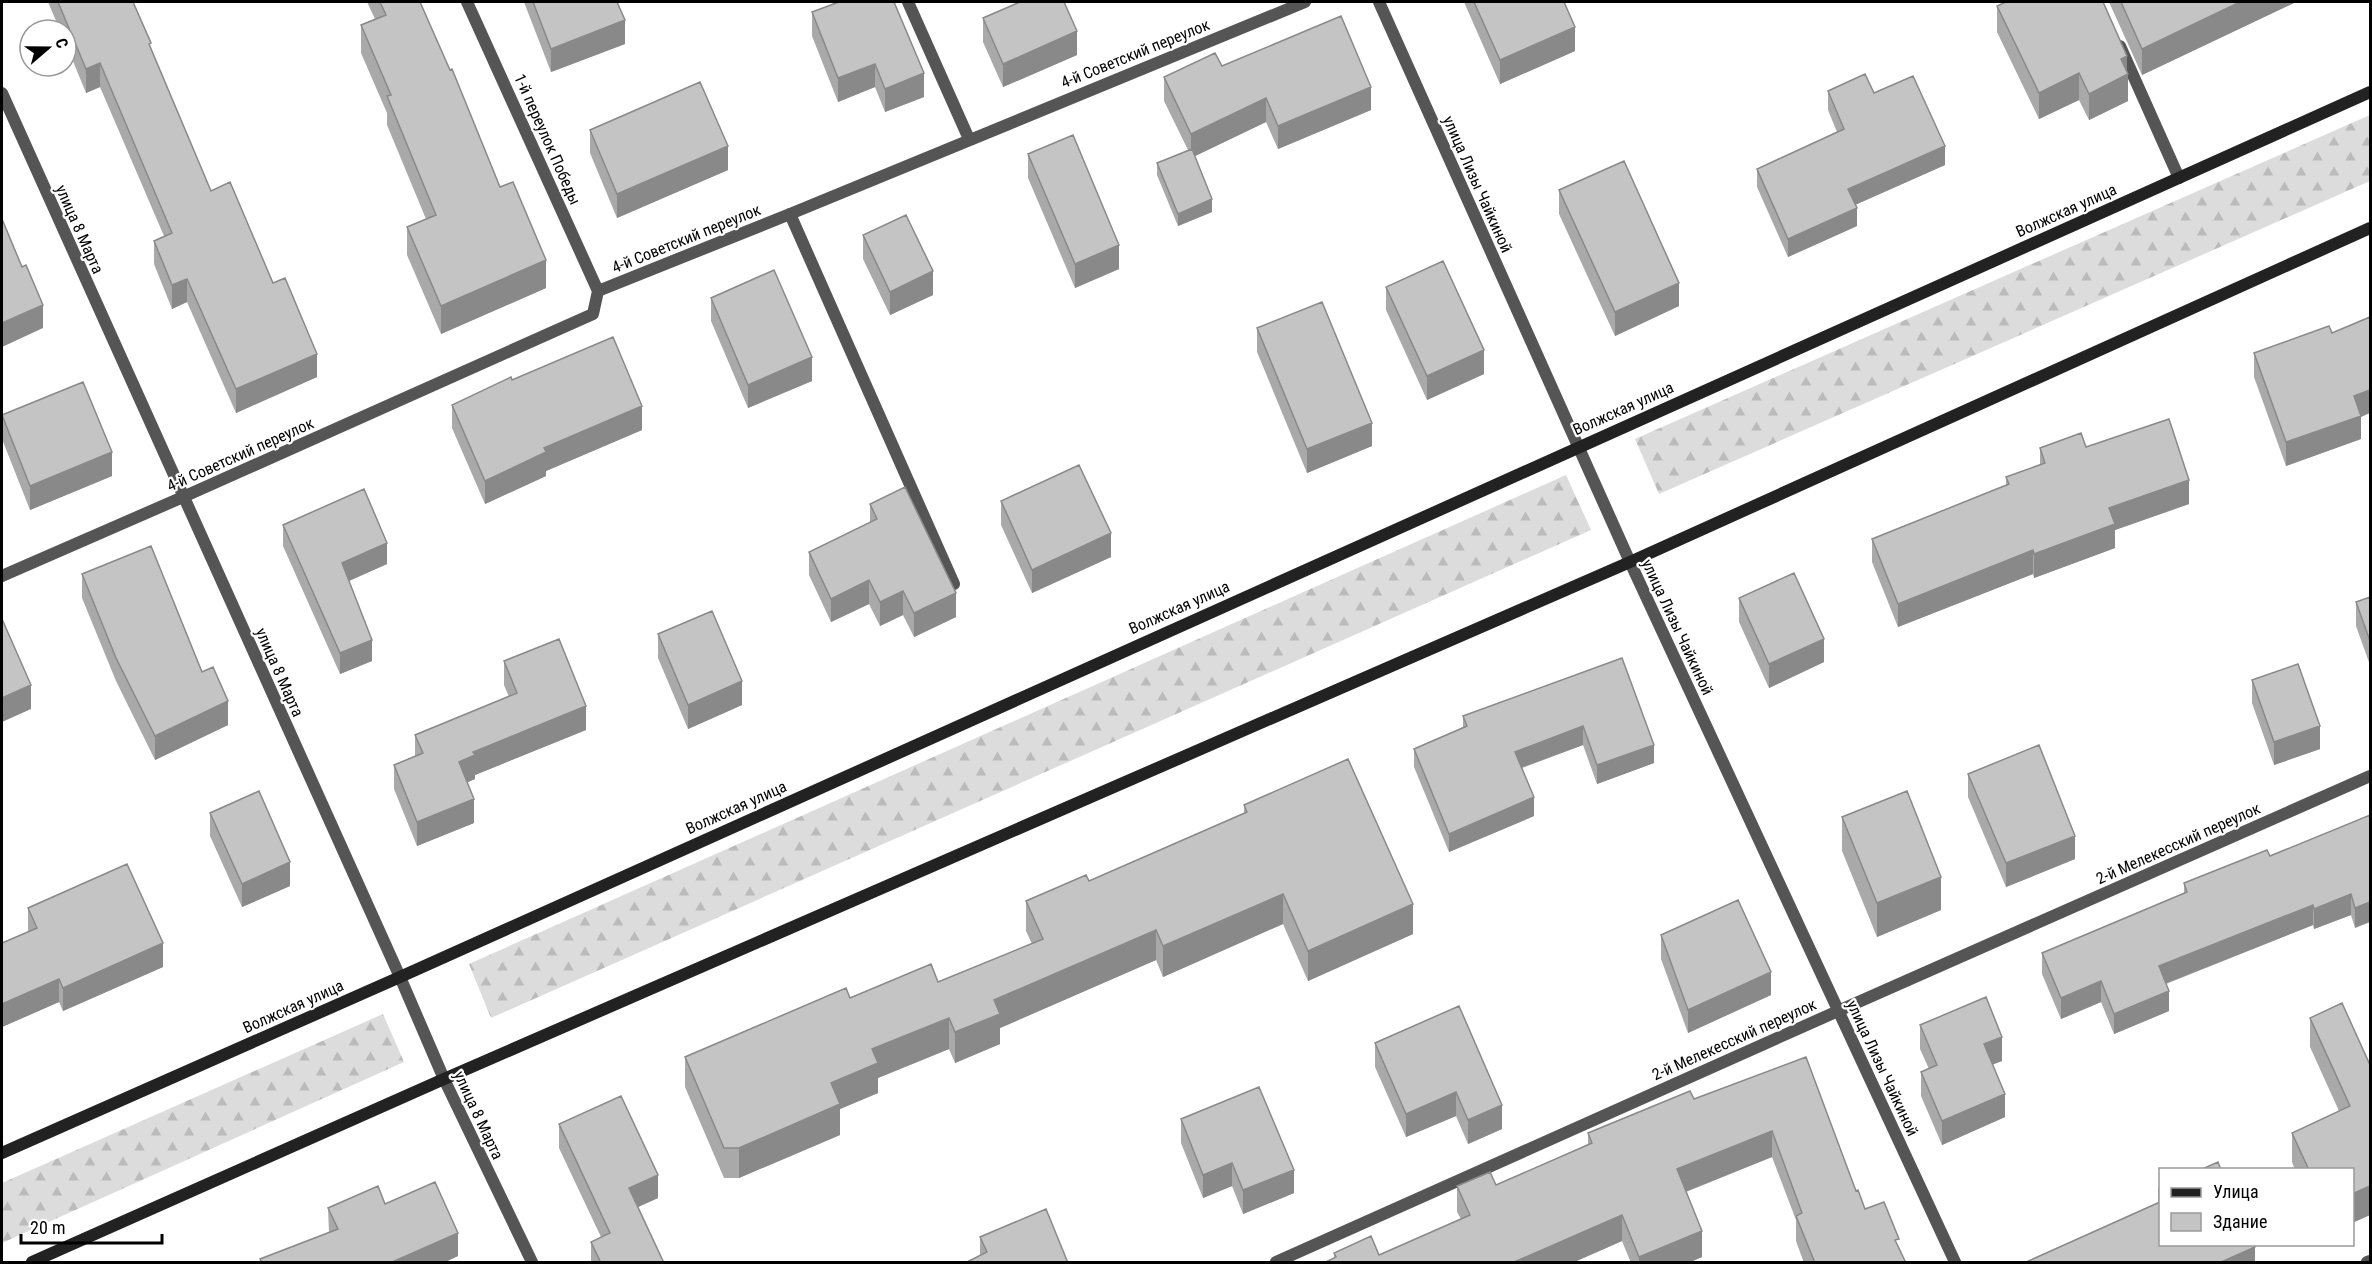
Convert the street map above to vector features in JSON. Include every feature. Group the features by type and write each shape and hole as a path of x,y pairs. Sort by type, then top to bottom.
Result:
{"main road":[{"name":"Волжская улица","path":"2,1153 400,977 2370,92"},
{"path":"32,1263 444,1079 1630,562 2370,228"}],"street":[{"name":"1-й переулок Победы","path":"467,2 598,291"},
{"path":"908,2 969,139"},
{"name":"4-й Советский переулок","path":"2,576 593,314 598,291 1305,2"},
{"name":"улица Лизы Чайкиной","path":"1379,2 1630,562 1955,1263"},
{"path":"2114,33 2180,178"},
{"name":"улица 8 Марта","path":"2,93 444,1079 531,1263"},
{"path":"790,214 954,584"},
{"name":"2-й Мелекесский переулок","path":"1276,1263 2370,776"}],"green space":[{"path":"2370,115 2370,181 1659,494 1635,439"},
{"path":"1566,475 1591,530 491,1018 469,964"},
{"path":"383,1014 404,1062 2,1243 2,1183"}],"building":[{"path":"58,2 133,2 211,191 230,182 273,283 285,278 317,354 236,389 187,279 172,285 154,241 172,233 100,63 86,69 78,50 78,18 65,18"},
{"path":"380,2 420,2 450,70 452,69 500,187 513,182 546,260 441,306 407,227 436,215 387,96 391,95 361,25 386,15"},
{"path":"533,2 617,2 625,20 551,49"},
{"path":"839,2 894,2 924,73 885,89 875,64 838,78 812,12"},
{"path":"1020,2 1064,2 1077,31 1003,64 983,18"},
{"path":"1474,2 1564,2 1575,27 1500,60"},
{"path":"2006,2 2103,2 2127,56 2121,59 2128,74 2089,94 2079,73 2039,93 1997,6"},
{"path":"2121,2 2240,2 2142,49"},
{"path":"1341,16 1371,87 1278,126 1266,98 1191,134 1164,77 1215,53 1222,66"},
{"path":"1865,74 1874,93 1913,76 1945,146 1848,189 1857,208 1788,239 1757,169 1844,129 1828,91"},
{"path":"700,82 728,146 617,194 590,130"},
{"path":"1073,135 1119,245 1075,264 1028,154"},
{"path":"1192,149 1212,199 1178,214 1157,163"},
{"path":"1624,161 1679,283 1615,312 1559,190"},
{"path":"906,215 933,271 890,292 863,235"},
{"path":"2,219 22,267 26,265 43,305 2,323"},
{"path":"1443,261 1484,350 1427,376 1386,287"},
{"path":"774,270 812,357 748,385 711,298"},
{"path":"1322,302 1372,423 1307,449 1257,328"},
{"path":"2370,317 2370,390 2354,396 2361,416 2286,442 2254,353 2329,326 2332,333"},
{"path":"613,337 642,406 544,448 546,452 485,481 452,405 511,377 512,380"},
{"path":"83,382 112,452 30,486 2,415"},
{"path":"2169,419 2189,480 2109,508 2115,524 2034,554 2033,550 1898,604 1872,539 2009,484 2006,477 2045,463 2040,448 2081,433 2086,447"},
{"path":"1079,465 1111,533 1032,570 1001,501"},
{"path":"905,487 956,593 914,613 903,591 880,602 869,580 831,599 809,552 877,519 870,504"},
{"path":"364,489 387,543 342,563 372,640 340,653 283,525"},
{"path":"151,546 202,672 213,667 228,701 155,736 116,658 82,574"},
{"path":"1794,573 1824,639 1769,664 1739,598"},
{"path":"2370,597 2370,641 2356,602"},
{"path":"712,611 742,681 688,705 658,634"},
{"path":"2,619 31,685 2,698"},
{"path":"559,639 586,706 473,752 475,755 459,762 474,799 417,822 394,765 423,753 415,735 517,693 504,661"},
{"path":"1622,658 1654,745 1597,765 1583,726 1515,752 1534,797 1449,834 1414,749 1467,726 1463,716"},
{"path":"2298,664 2320,726 2274,742 2252,680"},
{"path":"2039,745 2075,836 2006,863 1968,774"},
{"path":"1348,759 1413,904 1308,951 1283,894 1163,946 1156,930 994,1000 1000,1014 955,1032 949,1018 872,1049 878,1063 831,1083 840,1104 739,1148 724,1148 685,1057 846,988 850,998 931,964 938,982 1043,939 1026,901 1086,875 1089,881 1247,812 1244,805"},
{"path":"259,791 290,862 242,884 210,813"},
{"path":"1907,791 1941,877 1877,903 1842,817"},
{"path":"2370,815 2370,902 2355,908 2351,894 2314,909 2313,905 2159,966 2169,991 2114,1014 2101,981 2061,998 2042,953 2187,892 2184,883 2267,850 2270,856"},
{"path":"127,864 163,943 63,988 59,979 2,1004 2,943 37,928 28,908"},
{"path":"1738,900 1771,972 1688,1010 1661,935"},
{"path":"1986,997 2002,1037 1984,1044 2005,1094 1942,1121 1921,1072 1937,1065 1920,1025"},
{"path":"2342,1003 2370,1065 2370,1186 2354,1193 2354,1168 2308,1168 2292,1133 2350,1106 2310,1018"},
{"path":"1459,1006 1502,1105 1468,1120 1456,1092 1406,1114 1375,1043"},
{"path":"1806,1057 1856,1191 1858,1190 1865,1209 1884,1202 1899,1239 1895,1240 1906,1263 1815,1263 1796,1216 1802,1213 1772,1131 1677,1169 1702,1231 1639,1257 1622,1215 1512,1263 1324,1263 1336,1257 1334,1253 1371,1236 1379,1255 1470,1215 1457,1186 1490,1172 1496,1185 1592,1143 1588,1133 1690,1091 1694,1099"},
{"path":"1259,1087 1294,1170 1243,1190 1232,1163 1203,1175 1181,1119"},
{"path":"621,1096 658,1175 629,1188 663,1261 659,1263 601,1263 591,1242 610,1233 559,1124"},
{"path":"2218,1162 2220,1168 2204,1168"},
{"path":"435,1182 458,1233 390,1263 262,1263 260,1259 338,1229 328,1208 378,1186 385,1204"},
{"path":"2159,1202 2159,1246 2255,1247 2219,1263 2024,1263"},
{"path":"1046,1209 1068,1263 965,1263 987,1252 980,1237"}]}
